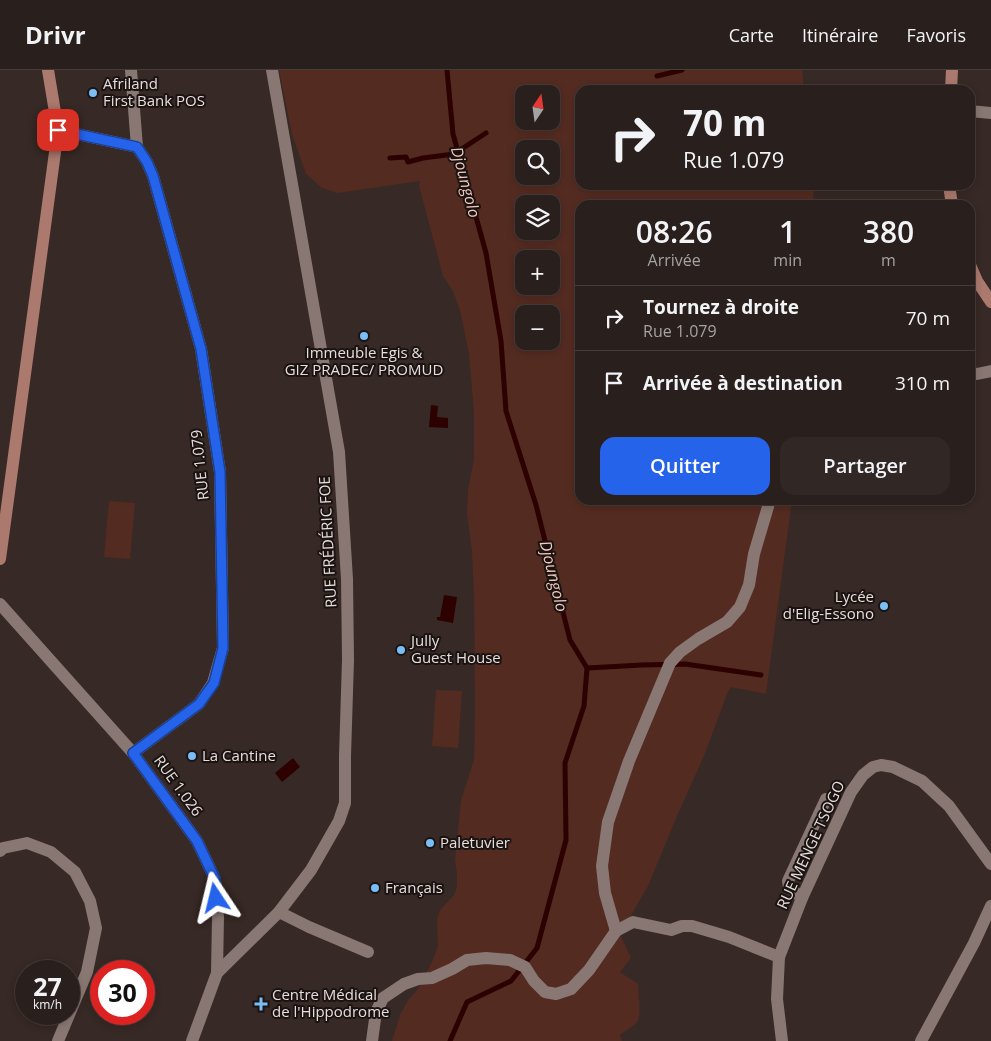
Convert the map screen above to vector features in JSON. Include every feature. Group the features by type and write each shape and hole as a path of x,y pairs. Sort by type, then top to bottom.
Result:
{"street":[{"path":"0,559 58,130 48,70"},
{"name":"RUE 1.079","path":"131,70 137,147 147,162 153,176 201,349 220,472 223,648 214,683 199,704 133,753"},
{"name":"RUE FRÉDÉRIC FOE","path":"217,973 279,912 311,870 339,821 345,803 348,660 347,579 339,452 272,70"},
{"path":"951,85 952,70"},
{"path":"975,111 991,113"},
{"path":"58,130 137,147"},
{"path":"975,276 991,302"},
{"path":"975,374 991,371"},
{"path":"616,931 606,893 602,866 608,822 629,761 670,663 680,652 698,638 727,622 740,607 749,585 754,554 769,505"},
{"name":"RUE 1.026","path":"0,604 133,753 197,841 215,879 218,917 217,973"},
{"name":"RUE MENGE TSOGO","path":"782,1041 777,999 779,957 802,898 851,792 863,775 881,765 893,767 922,781 949,806 991,864"},
{"path":"802,898 788,887 788,881 826,799"},
{"path":"0,851 3,848 27,843 51,852 75,872 90,901 96,928 87,972 58,1041"},
{"path":"921,1041 974,943 991,906"},
{"path":"279,912 368,952"},
{"path":"372,1041 376,1012 383,998 404,984 418,979 432,978 467,960 486,958 510,960 524,967 545,992 556,994 571,989 589,970 616,931 633,922 672,930 682,926 692,926 736,940 779,957"},
{"path":"192,1041 217,973"}],"shaded area":[{"path":"279,70 802,70 804,85 575,85 575,190 813,190 814,200 575,200 575,505 791,505 766,694 731,687 704,756 648,886 620,934 631,958 620,972 638,984 640,1010 637,1022 620,1035 622,1041 392,1041 400,1015 408,1000 418,989 438,946 437,920 440,910 454,895 457,887 455,860 461,800 474,760 474,596 472,551 467,514 468,489 474,459 474,412 469,354 461,314 453,291 443,276 419,186 420,181 338,193 322,188 306,174 292,134"},
{"path":"431,405 438,406 437,417 448,418 448,428 429,427"},
{"path":"109,501 135,503 130,559 104,557"},
{"path":"444,595 457,597 453,623 437,620 437,617 440,617"},
{"path":"436,690 462,691 458,748 432,746"},
{"path":"293,758 300,767 282,782 275,773"}],"waterway":[{"name":"Djoungolo","path":"447,70 453,134 486,253 501,341 506,411 536,505 570,640 587,668 584,706 565,763 566,840 537,948 511,981 467,1002 450,1041"},
{"path":"657,76 682,70"},
{"path":"390,158 406,157 408,162 454,154 486,133"},
{"path":"587,668 685,664 761,675"}],"place":[{"name":"Afriland First Bank POS","path":"93,93"},
{"name":"Immeuble Egis & GIZ PRADEC/ PROMUD","path":"364,336"},
{"name":"Lycée d'Elig-Essono","path":"884,606"},
{"name":"Jully Guest House","path":"401,650"},
{"name":"La Cantine","path":"192,756"},
{"name":"Paletuvier","path":"430,843"},
{"name":"Français","path":"375,888"},
{"name":"Centre Médical de l'Hippodrome","path":"261,1004"}],"route":[{"path":"58,130 137,147 147,162 153,176 201,349 220,472 223,648 214,683 199,704 133,753 164,793 197,841 215,879 216,898"}]}
